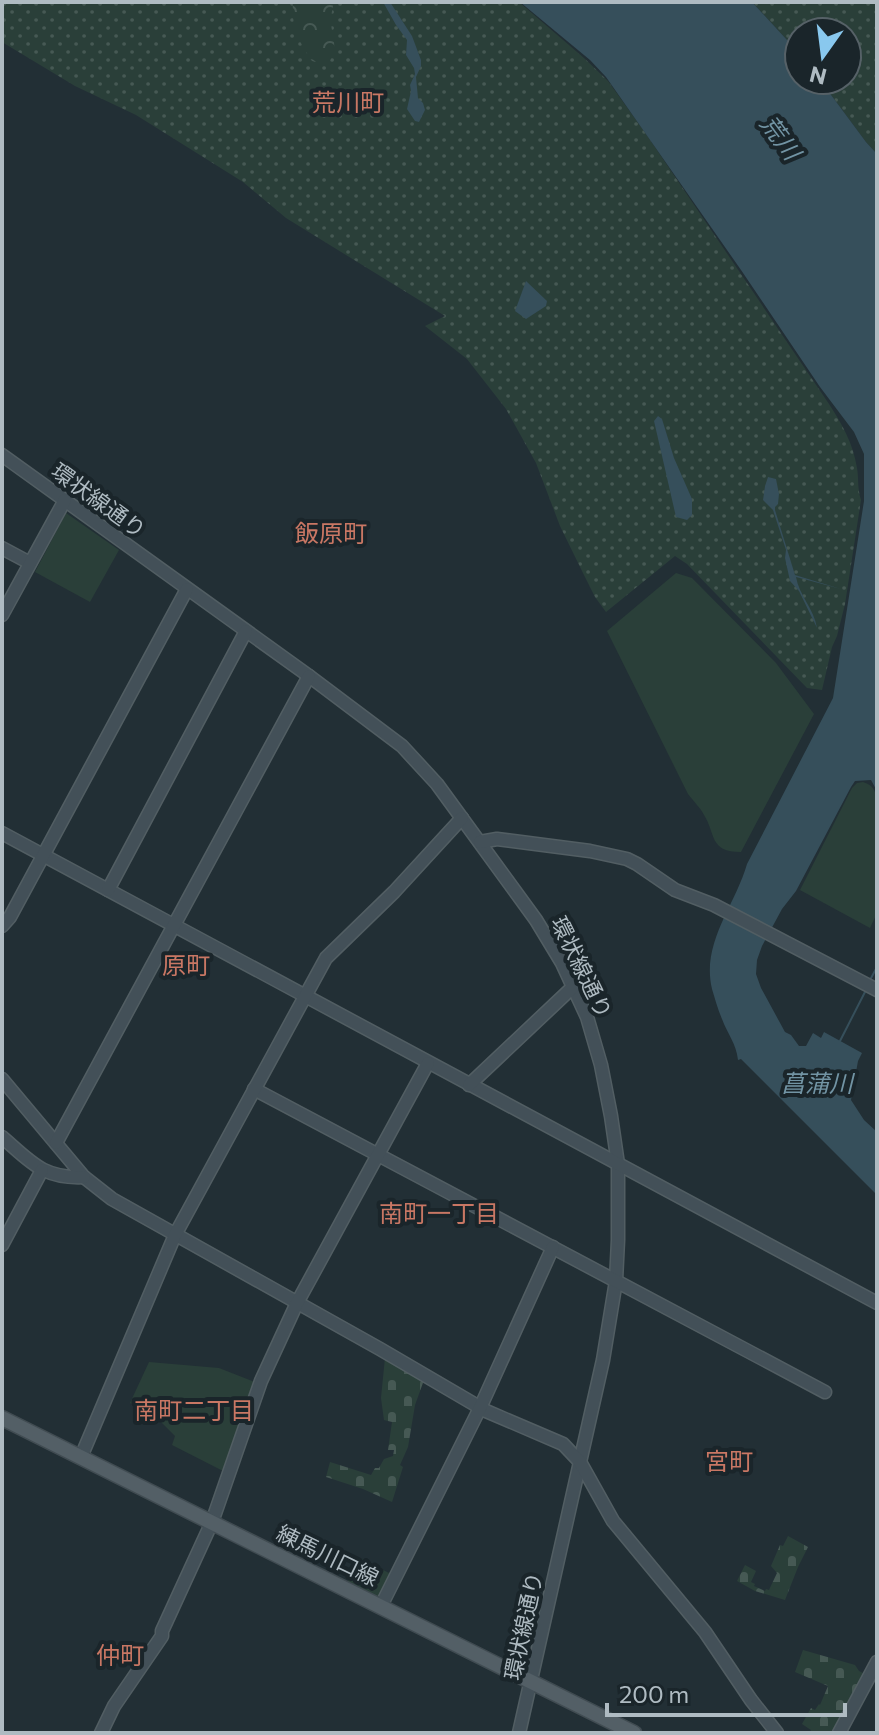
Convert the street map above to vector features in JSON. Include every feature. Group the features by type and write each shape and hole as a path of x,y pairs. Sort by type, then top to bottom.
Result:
{"main road":[{"name":"練馬川口線","path":"2,1418 634,1733"}],"street":[{"name":"環状線通り","path":"2,455 402,746 462,818 536,920 552,944 587,1017 601,1065 618,1164 616,1281 607,1338 519,1733"},
{"path":"2,615 65,500"},
{"path":"2,548 30,563"},
{"path":"2,926 10,917 187,589"},
{"path":"108,890 246,631"},
{"path":"56,1143 309,676"},
{"path":"81,1457 175,1235 326,958 394,892 462,818"},
{"path":"2,833 877,1303"},
{"path":"480,842 497,839 611,855 637,864 675,890 714,905 873,988"},
{"path":"469,1085 574,986"},
{"path":"101,1733 114,1706 162,1636 212,1522 261,1381 297,1303 428,1063"},
{"path":"3,1083 84,1177 112,1199 480,1408 563,1444 580,1462 613,1521 705,1632 777,1733"},
{"path":"254,1089 825,1392"},
{"path":"2,1137 49,1174 84,1177"},
{"path":"2,1245 42,1170"},
{"path":"381,1606 480,1408 553,1247"},
{"path":"839,1733 877,1662"}],"green space":[{"path":"2,2 519,2 608,81 829,404 846,434 858,472 861,500 845,604 822,690 807,688 687,564 675,556 606,612 583,573 560,526 536,463 506,409 467,359 425,326 445,316 286,218 243,182 136,115 75,86 2,42"},
{"path":"293,2 334,2 331,24 334,49 327,65 312,61 303,47 295,26"},
{"path":"752,2 877,2 877,154 832,96 863,96 863,16 783,16 783,36"},
{"path":"66,513 119,550 90,602 35,572"},
{"path":"676,573 692,578 776,663 814,714 741,852 723,849 715,841 708,822 688,794 607,631"},
{"path":"863,782 873,788 877,799 877,913 870,928 800,890 852,788"},
{"path":"385,1358 424,1380 392,1502 326,1477 330,1462 371,1475 384,1459 393,1456 394,1450 388,1450 392,1422 384,1420 381,1398"},
{"path":"149,1362 219,1368 257,1383 225,1472 172,1445 175,1436 153,1414 130,1403"},
{"path":"788,1536 808,1547 785,1600 755,1591 737,1581 745,1565 756,1571 751,1582 754,1586 769,1590 777,1573 771,1566 780,1545 783,1546"},
{"path":"360,1558 391,1574 379,1599 347,1583"},
{"path":"803,1650 855,1665 865,1674 833,1733 810,1733 811,1730 802,1724 811,1708 815,1710 820,1705 828,1686 795,1672"}],"water":[{"path":"383,2 390,2 412,36 421,60 416,77 418,98 425,110 419,122 407,109 410,85 415,74 406,55 407,40"},
{"path":"520,2 752,2 783,36 783,96 832,96 877,154 877,791 871,780 855,781 851,787 796,891 782,909 762,946 756,974 785,1032 799,1046 806,1046 813,1033 821,1038 824,1032 862,1053 851,1100 864,1120 877,1132 877,1195 741,1059 738,1060 712,989 710,972 715,940 747,864 833,698 864,501 864,454 854,432 606,77"},
{"path":"526,281 547,301 546,306 526,319 515,311"},
{"path":"658,416 662,419 674,458 692,499 692,515 687,520 676,517 654,421"},
{"path":"768,477 776,479 779,494 775,510 795,575 841,589 796,577 817,628 799,591 790,581 786,550 773,510 763,500"}],"waterway":[{"path":"870,980 877,967"},
{"path":"840,1041 866,990"}],"district":[{"name":"荒川町","path":"348,101"},
{"name":"飯原町","path":"331,532"},
{"name":"原町","path":"186,964"},
{"name":"南町一丁目","path":"439,1212"},
{"name":"南町二丁目","path":"194,1409"},
{"name":"宮町","path":"729,1460"},
{"name":"仲町","path":"120,1654"}],"water label":[{"name":"荒川","path":"781,137"},
{"name":"菖蒲川","path":"817,1082"}]}
